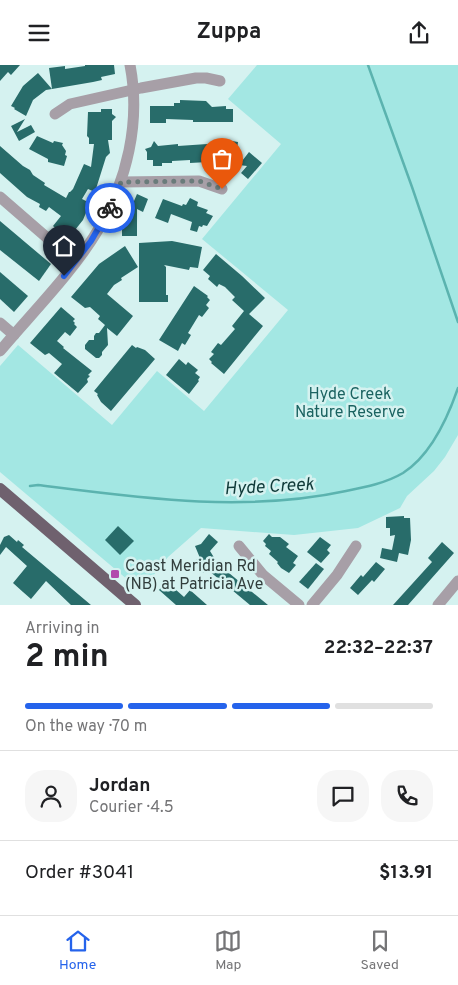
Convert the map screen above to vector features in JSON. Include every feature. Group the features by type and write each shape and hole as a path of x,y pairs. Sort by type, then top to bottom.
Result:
{"main road":[{"path":"0,489 129,603"}],"street":[{"path":"0,351 75,262 104,220 121,182 130,148 133,121 133,90 130,65"},
{"path":"54,114 70,104 133,90 196,78 220,81"},
{"path":"121,182 199,181 222,189"},
{"path":"0,197 75,262"},
{"path":"0,323 14,335"},
{"path":"312,605 337,575 356,546"},
{"path":"239,547 263,575 299,605"},
{"path":"438,605 458,581"}],"green space":[{"name":"Hyde Creek Nature Reserve","path":"257,65 458,65 458,435 434,471 407,496 400,508 358,528 294,535 201,528 168,557 141,591 0,472 0,366 18,345 112,425 157,371 204,411 288,310 202,239 281,144 228,99"}],"building":[{"path":"0,65 20,65 11,75 8,72 0,81"},
{"path":"85,65 114,65 115,74 101,77 102,80 52,89 49,68 65,66 65,69"},
{"path":"38,73 52,89 46,90 33,100 26,116 11,106 23,86"},
{"path":"180,100 206,101 212,107 226,106 226,109 233,109 233,122 193,122 193,120 166,119 166,123 150,123 150,106 174,106 174,103 180,103"},
{"path":"101,109 112,109 112,114 116,117 112,121 112,140 108,140 110,153 106,157 95,192 88,189 82,199 90,203 83,220 75,230 77,231 69,240 53,226 61,216 49,207 46,211 39,207 40,204 27,197 0,173 0,146 45,183 44,185 66,198 73,189 84,164 91,167 94,144 89,144 87,136 88,112 101,112"},
{"path":"25,119 17,132 31,125 35,132 19,141 11,126"},
{"path":"37,136 53,143 54,141 63,143 62,145 66,151 65,155 67,156 64,166 48,162 48,159 29,149"},
{"path":"226,140 238,142 235,164 226,163 226,161 190,163 190,160 172,161 172,163 162,163 162,166 153,166 153,160 147,160 145,149 151,147 154,141 158,146 178,144 178,146 222,143 222,141 225,142"},
{"path":"249,152 262,163 248,179 241,173 247,166 239,165"},
{"path":"137,194 148,199 143,212 137,209 137,236 122,236 122,222 126,222 126,215 132,200 134,201"},
{"path":"190,198 198,202 197,206 208,210 206,213 213,216 207,226 199,226 197,232 190,230 192,222 171,214 168,223 155,218 163,199 182,206 183,204 186,205"},
{"path":"0,221 51,264 39,281 0,250"},
{"path":"172,241 202,247 198,268 190,267 189,270 164,265 166,267 166,295 168,295 168,302 139,302 139,243"},
{"path":"125,246 138,267 121,278 122,280 114,285 107,294 133,316 117,336 107,328 108,345 102,352 102,355 96,358 85,349 85,345 89,340 94,340 96,333 99,333 105,325 98,319 100,316 90,307 85,308 71,297 99,264"},
{"path":"216,254 265,298 249,314 263,326 224,374 211,363 209,359 214,354 211,352 218,343 221,345 235,329 232,326 244,311 232,300 235,297 225,287 219,284 217,287 208,279 210,276 203,270"},
{"path":"0,272 28,296 14,312 0,299"},
{"path":"194,286 208,296 210,300 206,305 209,308 202,317 199,315 188,333 191,335 185,345 182,343 178,351 159,340"},
{"path":"61,307 75,319 73,321 77,327 70,336 65,332 57,341 92,371 88,375 90,376 87,379 88,382 78,393 54,373 62,364 49,353 45,355 30,343"},
{"path":"132,345 145,350 155,359 111,411 101,402 98,394 94,391"},
{"path":"179,359 186,365 188,362 198,370 195,373 200,377 189,394 166,375"},
{"path":"404,516 404,518 410,518 411,540 408,555 399,553 397,562 380,558 382,548 392,550 395,535 390,536 390,528 386,528 386,517"},
{"path":"118,526 134,541 120,555 105,540"},
{"path":"209,534 218,542 210,551 218,564 268,605 250,605 208,570 203,573 196,560 200,558 195,546 201,544"},
{"path":"269,534 272,537 280,537 289,544 286,547 298,556 293,563 296,565 289,573 281,568 278,562 269,554 271,551 265,546 266,544 263,541"},
{"path":"9,535 24,545 22,547 91,605 71,605 46,581 31,599 13,583 27,566 6,547 0,555 0,545 4,537"},
{"path":"320,537 331,545 327,550 330,553 321,563 307,552"},
{"path":"442,542 454,553 408,605 393,605 432,562 428,558"},
{"path":"376,562 385,569 374,582 372,580 358,595 350,588"},
{"path":"316,563 324,569 308,589 299,582"},
{"path":"166,581 184,597 190,590 207,605 176,605 159,590"}],"waterway":[{"name":"Hyde Creek","path":"368,65 458,322"},
{"name":"Hyde Creek","path":"30,486 38,485 115,495 231,502 308,498 361,488 383,482 403,473 422,457 437,435 458,388"}],"way so far":[{"path":"110,208 121,182 199,181 222,189"}],"place":[{"name":"Coast Meridian Rd (NB) at Patricia Ave","path":"115,574"}],"route":[{"path":"64,276 91,241 110,208"}]}
